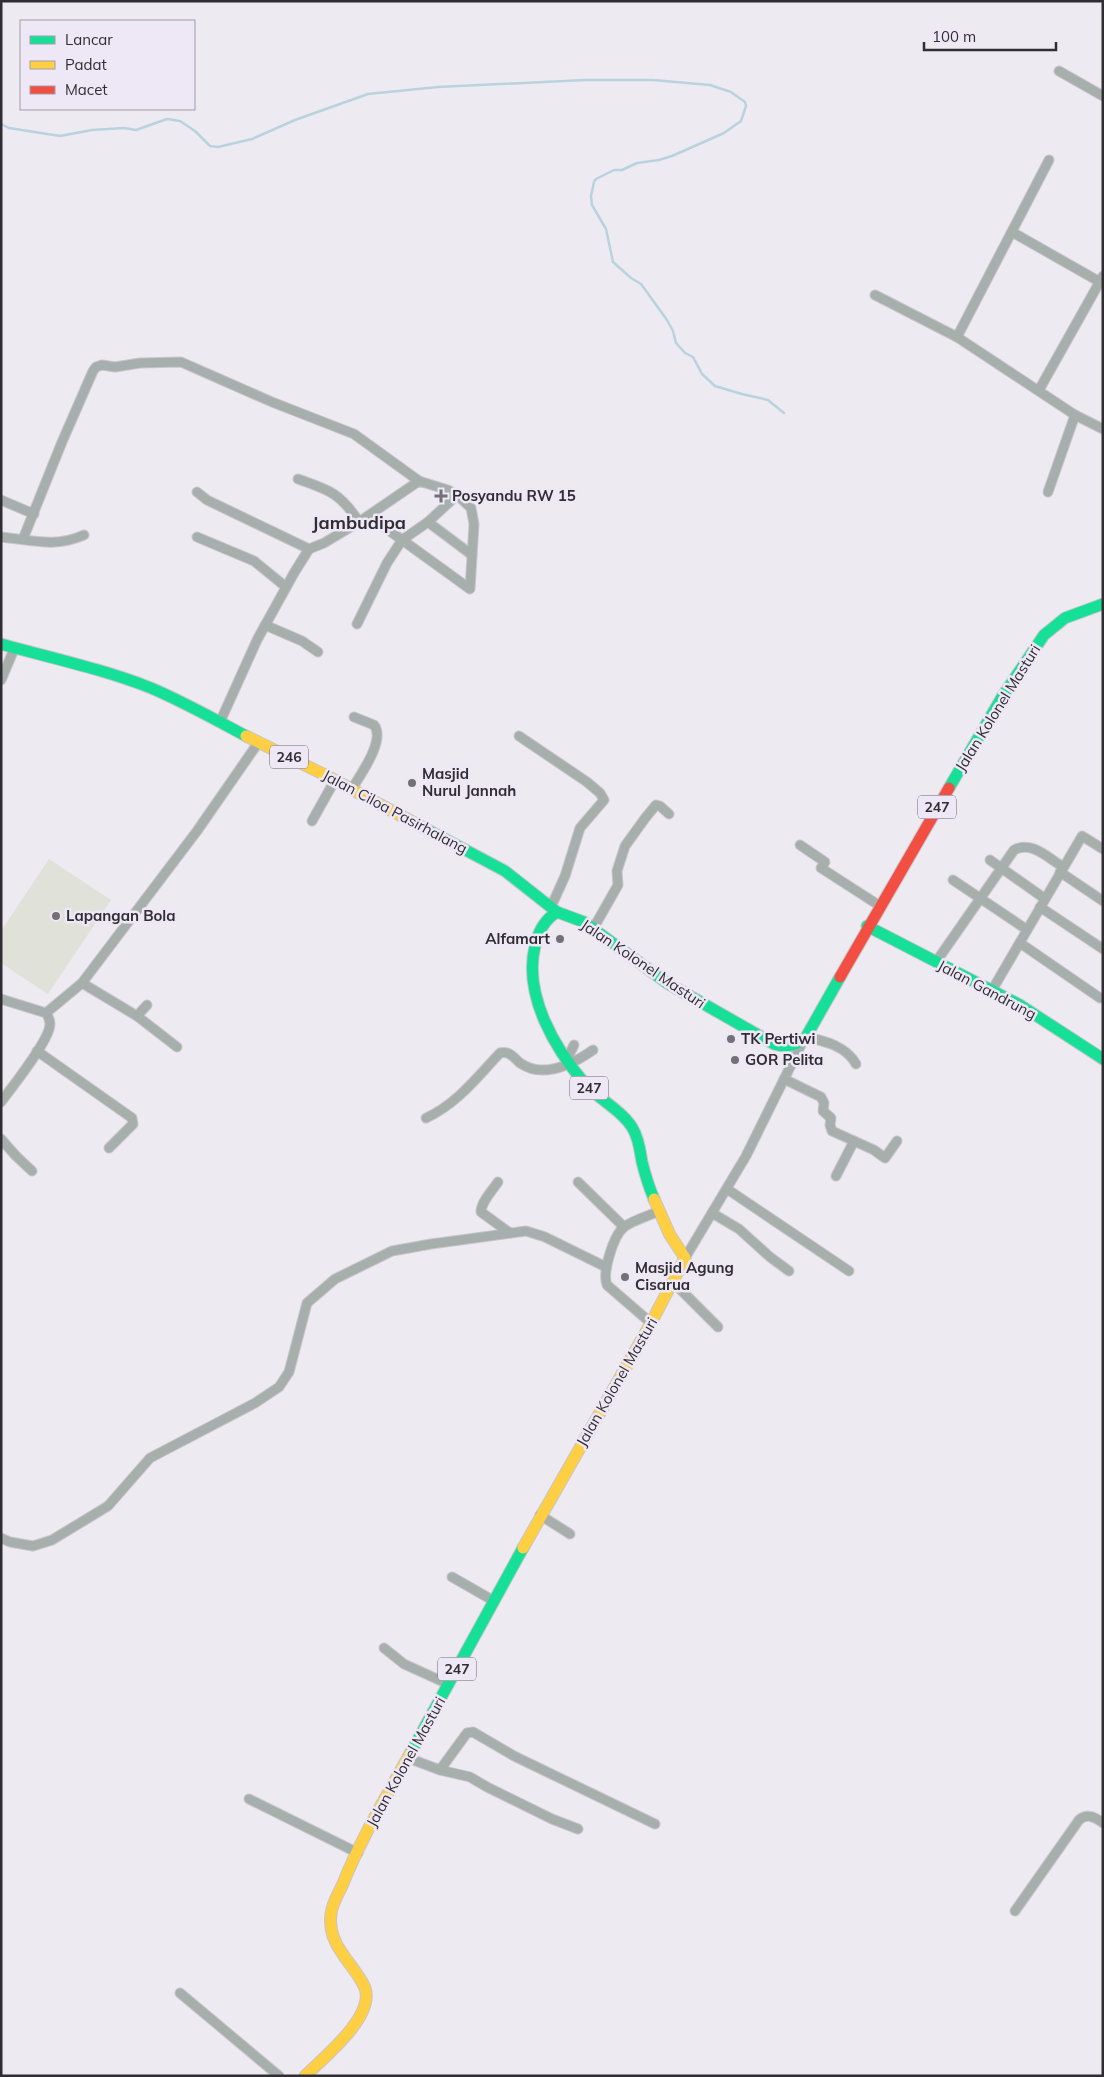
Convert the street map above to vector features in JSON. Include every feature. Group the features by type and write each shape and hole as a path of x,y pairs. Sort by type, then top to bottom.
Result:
{"main road":[{"name":"Jalan Kolonel Masturi","path":"554,910 584,922 666,982 762,1039 780,1047 790,1048 804,1038 1002,697 1044,635 1065,618 1103,604"},
{"name":"Jalan Ciloa Pasirhalang","path":"1,644 112,675 150,688 335,780 505,871 554,910"},
{"name":"247","path":"554,910 543,924 532,958 531,975 535,998 541,1014 569,1062 595,1094 632,1126 638,1138 638,1148 644,1171 659,1211 668,1233 685,1258"},
{"name":"Jalan Gandrung","path":"868,926 991,992 1020,1005 1103,1059"},
{"name":"Jalan Kolonel Masturi","path":"314,2073 360,2017 365,2002 364,1989 339,1948 332,1932 330,1922 334,1901 372,1822 540,1515 651,1323 685,1258"}],"street":[{"path":"1059,71 1103,96"},
{"path":"957,337 1049,160"},
{"path":"1012,232 1101,279 1039,390"},
{"path":"876,295 957,337 1075,415 1103,429"},
{"path":"23,539 93,371 102,365 115,368 148,362 181,362 272,402 354,434 419,481 448,490 457,495 467,503 474,515 469,589 369,516"},
{"path":"1048,492 1075,415"},
{"path":"298,479 325,488 342,499 359,522"},
{"path":"220,722 265,625 310,549 324,543 369,516 419,481"},
{"path":"197,492 207,500 310,549"},
{"path":"357,624 387,563 402,540 428,522 457,495"},
{"path":"1,500 34,514"},
{"path":"428,522 472,555"},
{"path":"1,536 37,542 68,542 84,535"},
{"path":"197,537 254,561 286,587"},
{"path":"265,625 302,641 318,652"},
{"path":"1,680 14,647"},
{"path":"352,789 377,744 378,734 374,725 354,717"},
{"path":"519,736 587,782 600,793 604,800 580,828 554,910"},
{"path":"46,1013 82,983 197,831 258,743"},
{"path":"312,821 335,780"},
{"path":"593,929 620,881 618,871 620,859 629,838 656,805 669,814"},
{"path":"991,992 1060,869 1082,836 1103,849"},
{"path":"800,845 826,862 821,868 880,906"},
{"path":"936,962 1014,850 1025,846 1038,850 1103,902"},
{"path":"990,860 1041,896"},
{"path":"953,880 1023,927"},
{"path":"1040,907 1103,949"},
{"path":"1020,943 1100,998"},
{"path":"82,983 137,1016 177,1047"},
{"path":"1,999 46,1013"},
{"path":"137,1016 147,1005"},
{"path":"1,1102 37,1051 49,1030 50,1024 46,1013"},
{"path":"685,1258 746,1156 804,1038 828,1042 840,1048 856,1064"},
{"path":"569,1062 574,1045"},
{"path":"426,1118 439,1112 465,1092 500,1053 509,1053 527,1066 543,1070 569,1062 593,1050"},
{"path":"37,1051 132,1118 133,1124 109,1148"},
{"path":"784,1079 821,1097 824,1103 823,1111 831,1118 830,1128 874,1150 885,1158 897,1141"},
{"path":"1,1139 32,1171"},
{"path":"836,1176 854,1141"},
{"path":"498,1182 484,1202 481,1212 510,1233"},
{"path":"578,1182 624,1227"},
{"path":"726,1189 850,1271"},
{"path":"651,1323 607,1285 606,1267 613,1242 624,1227 659,1211"},
{"path":"712,1212 739,1229 770,1257 789,1271"},
{"path":"1,1538 10,1542 33,1546 52,1540 108,1506 150,1458 256,1403 279,1387 290,1372 307,1302 335,1280 392,1251 510,1233 532,1232 606,1267"},
{"path":"673,1282 718,1327"},
{"path":"540,1515 570,1534"},
{"path":"452,1576 494,1601"},
{"path":"384,1648 398,1661 448,1684"},
{"path":"440,1770 467,1733 473,1732 514,1756 655,1824"},
{"path":"408,1758 440,1770 479,1780 487,1787 552,1819 578,1829"},
{"path":"249,1799 358,1853"},
{"path":"1015,1910 1079,1820 1088,1816 1096,1818 1103,1823"},
{"path":"180,1993 279,2076"}],"shaded area":[{"name":"Lapangan Bola","path":"49,859 111,900 48,994 1,963 1,931"}],"waterway":[{"path":"1,124 9,128 60,136 92,130 124,128 136,130 167,119 180,121 195,131 210,146 218,147 252,139 295,120 368,94 438,87 585,80 653,80 710,85 731,92 745,102 746,106 741,121 724,133 672,156 637,163 622,170 614,170 596,179 591,196 592,205 606,229 613,262 641,284 667,320 673,331 676,343 685,353 693,357 702,374 715,386 768,400 784,413"}],"traffic: fast":[{"path":"949,788 1002,697 1044,635 1065,618 1103,604"},
{"path":"1,644 96,669 133,681 187,705 246,736"},
{"path":"424,828 505,871 557,912 584,922 667,983 774,1044 791,1045 806,1037 840,977"},
{"path":"557,912 542,927 535,946 532,965 538,1002 544,1020 574,1071 586,1085 624,1117 633,1129 638,1141 644,1171 654,1199"},
{"path":"867,926 1020,1005 1103,1059"},
{"path":"410,1754 523,1548"}],"traffic: slow":[{"path":"246,736 325,775 424,828"},
{"path":"523,1548 651,1323 685,1258 670,1235 654,1199"},
{"path":"305,2076 346,2036 355,2024 366,1999 365,1988 334,1940 331,1930 332,1910 335,1899 365,1835 410,1754"}],"traffic: jam":[{"path":"840,977 949,788"}],"place":[{"name":"Posyandu RW 15","path":"441,496"},
{"name":"Masjid Nurul Jannah","path":"412,783"},
{"name":"Lapangan Bola","path":"56,916"},
{"name":"Alfamart","path":"560,939"},
{"name":"TK Pertiwi","path":"731,1039"},
{"name":"GOR Pelita","path":"735,1060"},
{"name":"Masjid Agung Cisarua","path":"625,1277"}],"district":[{"name":"Jambudipa","path":"359,523"}]}
